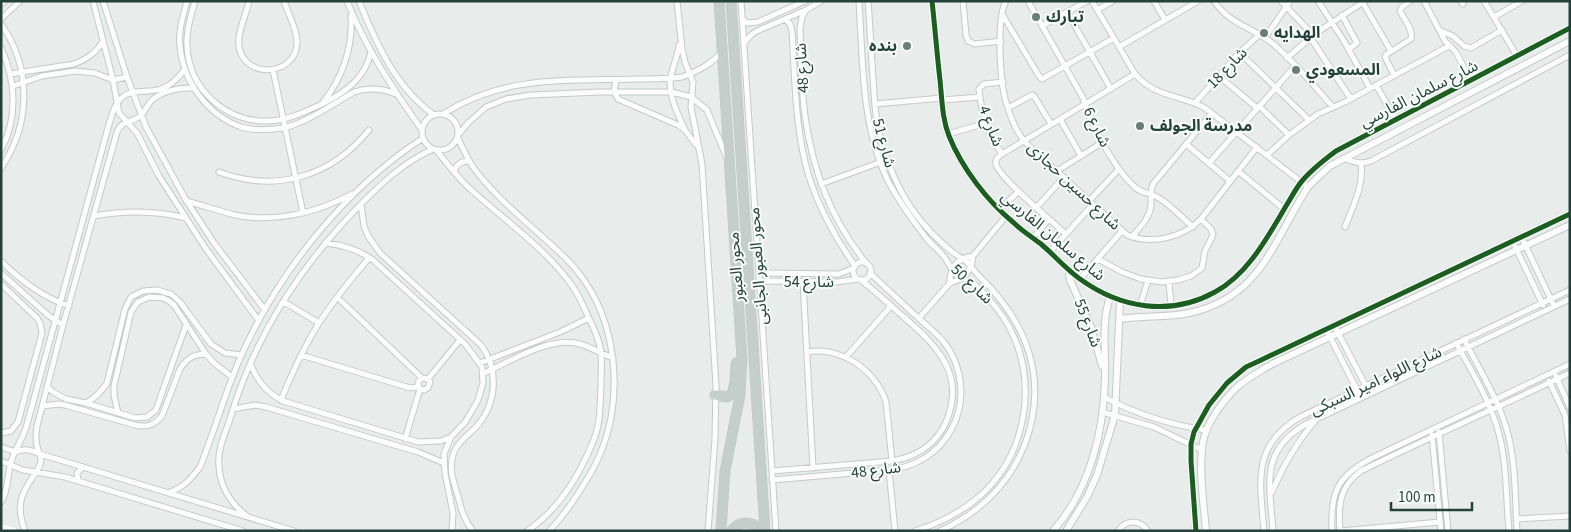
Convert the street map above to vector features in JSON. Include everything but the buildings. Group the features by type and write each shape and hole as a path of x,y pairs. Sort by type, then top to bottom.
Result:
{"highway":[{"name":"محور العبور","path":"719,1 742,381 727,456 721,531"},
{"name":"محور العبور","path":"731,1 764,531"},
{"path":"738,109 748,109"},
{"path":"715,396 727,397 733,393 736,353 741,342"},
{"path":"731,531 737,525 748,523 759,526 764,531"}],"main road":[{"path":"1,528 13,531"}],"street":[{"path":"1,4 5,1"},
{"path":"1,19 20,1"},
{"path":"93,1 113,80 119,113 137,133 159,176 206,249 259,321"},
{"path":"103,1 132,92 146,127 186,200 214,242 265,310"},
{"path":"187,1 182,22 180,44 185,69 192,88 210,108 227,120 242,127 264,130 286,127 360,90 378,89 396,94"},
{"path":"195,1 187,45 191,69 202,89 217,104 236,116 258,121 283,119 306,112 355,83 366,68 371,52"},
{"path":"249,1 239,39 241,53 254,67 264,70 273,70 289,62 295,51 296,34 284,1"},
{"path":"347,1 371,52 396,94 422,130 426,144 435,150 454,172 557,268 577,293 596,334 601,353 599,421 592,445 574,481 558,504 540,522 527,531"},
{"path":"359,1 378,43 401,83 416,101 434,115"},
{"path":"677,1 680,39 693,86 691,97 692,116 701,157 715,396 715,439 708,531"},
{"name":"محور العبور الجانبى","path":"741,1 776,531"},
{"path":"742,18 751,24 805,1"},
{"path":"744,43 754,32 806,10 821,1"},
{"name":"شارع 50","path":"859,1 866,105 871,134 880,162 905,210 928,240 952,269 962,278 973,283 998,309 1016,340 1025,376 1026,395 1020,433 1005,466 985,492 963,509 947,518 914,531"},
{"name":"شارع 51","path":"868,1 875,104 879,133 887,160 903,195 918,216 940,241 965,261 1006,304 1023,335 1029,354 1035,392 1033,413 1022,452 1012,470"},
{"name":"شارع سلمان الفارسي","path":"932,1 945,123 948,134 965,166 999,210 1070,271 1110,297 1140,306 1171,306 1203,298 1214,293 1232,281 1248,265 1301,182 1336,151 1570,28"},
{"path":"963,1 968,42 975,44 1000,41"},
{"name":"شارع حسين حجازى","path":"1006,1 1002,14 1000,41 1003,82 1008,108 1024,141 1122,231 1132,237 1147,239 1163,238 1179,234 1192,227 1201,219 1257,147"},
{"name":"شارع 6","path":"1028,1 1066,66 1103,142 1119,168 1135,187 1142,192 1158,197 1192,227"},
{"path":"1042,26 1087,1"},
{"path":"1092,1 1135,74 1147,86 1195,103 1212,113 1308,187"},
{"path":"1097,10 1113,1"},
{"path":"1154,1 1165,20"},
{"path":"1119,47 1198,1"},
{"path":"1214,1 1227,17 1265,38 1288,58 1333,107"},
{"path":"1280,1 1312,36 1351,100"},
{"path":"1265,38 1290,1"},
{"path":"1318,1 1349,49 1370,88"},
{"path":"1352,1 1355,7"},
{"path":"1394,75 1385,59 1386,54 1412,37 1400,11 1410,1"},
{"path":"1424,1 1449,46 1456,52 1471,81"},
{"path":"1484,1 1517,56"},
{"path":"1494,18 1522,1"},
{"path":"1288,58 1312,36 1364,2 1391,51"},
{"path":"322,104 333,89 345,64 350,38 351,10"},
{"name":"شارع 48","path":"806,10 802,17 800,28 804,106 820,184 840,226 866,263"},
{"path":"1067,12 1111,89"},
{"path":"1002,14 1040,78 1045,78 1114,38"},
{"path":"1342,15 1357,42 1349,49"},
{"name":"شارع 48","path":"786,18 792,31 796,106 807,168 816,195 854,267"},
{"path":"1,24 14,45 23,82 24,110 22,124 12,151 1,168"},
{"path":"1441,31 1453,36 1464,46 1471,48 1502,30"},
{"name":"شارع 18","path":"1195,103 1259,35"},
{"path":"680,39 671,78 675,106 685,130"},
{"path":"10,74 81,61 94,53 103,40"},
{"name":"شارع سلمان الفارسي","path":"1120,319 1134,316 1171,316 1188,313 1208,308 1241,290 1263,266 1308,187 1323,172 1344,158 1570,41"},
{"path":"1267,155 1288,135 1308,120 1351,100 1449,46"},
{"path":"1,48 13,86 12,115 9,130 1,150"},
{"path":"422,130 426,121 434,115 443,114 477,96 512,85 550,81 671,78 701,70 722,52"},
{"path":"1240,53 1308,120"},
{"path":"1344,158 1361,163 1371,161 1570,55"},
{"path":"1209,163 1295,66"},
{"path":"1,502 7,489 10,464 26,428 109,124 117,102 132,92 164,88 175,81 185,69"},
{"path":"273,70 303,213"},
{"path":"13,86 42,76 75,71 95,73 113,80 127,77"},
{"path":"1066,234 1018,192 997,166 996,160 1002,154 1135,74"},
{"path":"1219,76 1258,107 1288,135"},
{"path":"598,80 600,92"},
{"path":"616,80 614,91 616,97 621,101 678,125 695,142 701,157"},
{"name":"شارع 4","path":"1002,154 986,123 979,89 982,85 1003,82"},
{"path":"1376,85 1396,120"},
{"path":"25,531 20,515 22,496 41,462 37,448 36,432 63,325 117,132 126,121 142,114 151,102 164,93 175,89 192,88"},
{"path":"248,517 233,503 225,490 220,476 219,456 233,409 260,344 284,302 311,261 379,186 404,164 435,150 448,149 454,144 468,123 486,106 498,101 530,95 614,91 672,92 691,97 707,110 730,166"},
{"path":"1008,108 1032,95 1051,124"},
{"name":"شارع 4","path":"875,104 980,98"},
{"path":"407,110 415,109 416,101"},
{"path":"1132,237 1148,216 1153,184 1212,113"},
{"path":"443,114 455,120 458,127 458,136 469,161 495,194 578,271 598,306 606,327 614,381 610,424 601,452 591,473 567,510 549,531"},
{"path":"1060,119 1081,156"},
{"path":"948,134 986,123"},
{"path":"137,133 146,127"},
{"path":"219,172 237,178 256,181 276,181 295,178 314,172 332,163 356,145 369,130"},
{"path":"801,139 809,137"},
{"path":"168,493 180,488 192,478 200,467 207,452 232,377 249,339 302,252 356,191 387,163 423,138"},
{"path":"1057,171 1103,142"},
{"path":"1186,144 1230,181"},
{"path":"820,184 887,160"},
{"path":"454,172 458,165 469,161"},
{"path":"1345,227 1361,184 1361,163"},
{"path":"1050,252 1119,168"},
{"path":"1238,171 1284,209"},
{"path":"1036,208 1064,178"},
{"path":"186,200 236,215 288,216 338,202 356,191"},
{"path":"999,210 1018,192"},
{"path":"361,205 364,226 373,245 481,345 489,359 492,369 493,390 491,400 485,415 476,427 460,441 452,461 451,473 462,511 473,531"},
{"path":"94,216 131,211 159,212 186,218"},
{"path":"1196,531 1191,461 1191,444 1195,428 1218,393 1235,375 1246,367 1570,214"},
{"path":"919,318 950,283 962,278 971,267 973,256 1006,216"},
{"path":"1033,238 1049,219"},
{"path":"1098,259 1122,272 1148,280 1169,282 1191,276 1202,268 1205,251 1213,235 1211,229 1201,219"},
{"path":"1206,531 1202,450 1206,430 1234,390 1272,364 1570,225"},
{"path":"1080,279 1122,231"},
{"path":"1521,236 1554,306"},
{"path":"1512,240 1546,311"},
{"path":"325,244 347,246 369,258 460,340 480,363 484,373 478,400 466,420 451,437 444,454 447,485 453,513 452,531"},
{"path":"950,283 952,269 961,259 973,256"},
{"path":"281,400 301,355 319,323 337,297 369,258"},
{"path":"1,261 31,288 69,306"},
{"path":"859,263 866,263 870,267 870,273 868,277 860,279 854,274 854,267 859,263"},
{"name":"شارع 54","path":"759,273 839,274 854,267"},
{"name":"شارع 55","path":"1070,271 1070,280 1091,327 1105,377"},
{"path":"1,273 63,325"},
{"name":"شارع 48","path":"772,480 906,467 930,455 940,446 948,436 957,417 961,385 958,367 951,353 943,342 919,318 870,273"},
{"name":"شارع 48","path":"772,471 904,459 924,449 939,434 949,414 953,396 948,369 943,357 928,338 860,279"},
{"name":"شارع 54","path":"759,281 836,282 860,279"},
{"path":"1140,306 1148,280"},
{"path":"803,282 814,468"},
{"path":"1169,282 1171,306"},
{"path":"1,284 37,318 42,333 18,422 11,431 1,433"},
{"path":"86,403 102,392 107,383 125,309 131,298 143,291 157,290 171,294 180,302 211,344 225,353 242,355"},
{"name":"شارع اللواء امير السبكى","path":"1264,531 1260,474 1262,463 1270,444 1280,432 1293,422 1357,390 1570,290"},
{"path":"118,413 114,386 134,307 142,299 149,297 162,298 174,305 206,354 232,377"},
{"path":"301,355 404,386 424,390 428,388 430,382 337,297"},
{"name":"شارع سلمان الفارسي","path":"1053,531 1068,512 1088,474 1094,452 1104,397 1104,321 1110,297"},
{"name":"شارع اللواء امير السبكى","path":"1273,531 1270,473 1276,452 1282,442 1299,428 1570,299"},
{"path":"1066,531 1097,475 1115,415 1120,301"},
{"path":"284,302 319,323"},
{"path":"846,357 891,306"},
{"path":"480,363 560,332 589,318"},
{"path":"48,387 66,399 118,413 141,418 147,417 156,410 186,324"},
{"path":"1334,325 1370,394"},
{"path":"1326,329 1361,398"},
{"path":"249,339 260,344"},
{"path":"1464,339 1495,400 1510,443 1517,531"},
{"path":"405,438 420,388 418,382 425,378 460,340"},
{"path":"484,373 522,354 560,343 571,342 580,344 612,358"},
{"path":"1456,343 1488,403 1501,444 1508,531"},
{"path":"807,352 830,351 846,357 876,382 883,394 887,409 892,461"},
{"path":"43,406 58,404 142,427 150,426 162,416 180,369 185,362 191,356 206,354"},
{"path":"1332,531 1332,508 1336,492 1345,476 1358,465 1570,364"},
{"path":"251,365 256,378 263,388 281,400 418,442 441,441 451,437"},
{"path":"1554,372 1570,408"},
{"path":"1440,522 1340,531 1340,501 1347,485 1361,471 1432,436 1498,408 1570,373"},
{"path":"1546,376 1564,415 1570,451"},
{"path":"1104,397 1154,418 1206,430"},
{"path":"233,409 250,406 266,407 418,452 444,463"},
{"path":"1102,412 1154,427 1202,450"},
{"path":"949,414 957,417"},
{"path":"1271,495 1279,474 1290,454 1318,419"},
{"path":"466,420 476,427"},
{"path":"1438,427 1448,531"},
{"path":"1432,430 1441,531"},
{"path":"1,447 16,452 26,449 294,531"},
{"path":"207,452 219,456"},
{"path":"1,461 23,470 56,475 78,481 243,531"},
{"path":"854,464 855,473"},
{"path":"940,531 982,506 999,489 1012,470 1005,466"},
{"path":"78,481 77,473 83,467"},
{"path":"889,470 895,531"},
{"path":"447,485 454,483"},
{"path":"1516,519 1570,516"},
{"path":"1118,531 1122,525 1129,522 1137,522 1148,531"}],"cycle path":[{"path":"932,1 945,122 954,148 976,183 994,205 1020,229 1041,244 1070,271 1095,289 1128,302 1163,307 1181,305 1198,300 1215,292 1237,275 1264,243 1300,184 1314,169 1336,151 1570,28"},
{"path":"1196,531 1191,444 1194,432 1209,405 1227,383 1246,367 1570,214"}],"place":[{"name":"تبارك","path":"1036,17"},
{"name":"الهدايه","path":"1264,33"},
{"name":"بنده","path":"907,46"},
{"name":"المسعودي","path":"1296,70"},
{"name":"مدرسة الجولف","path":"1140,126"}]}
